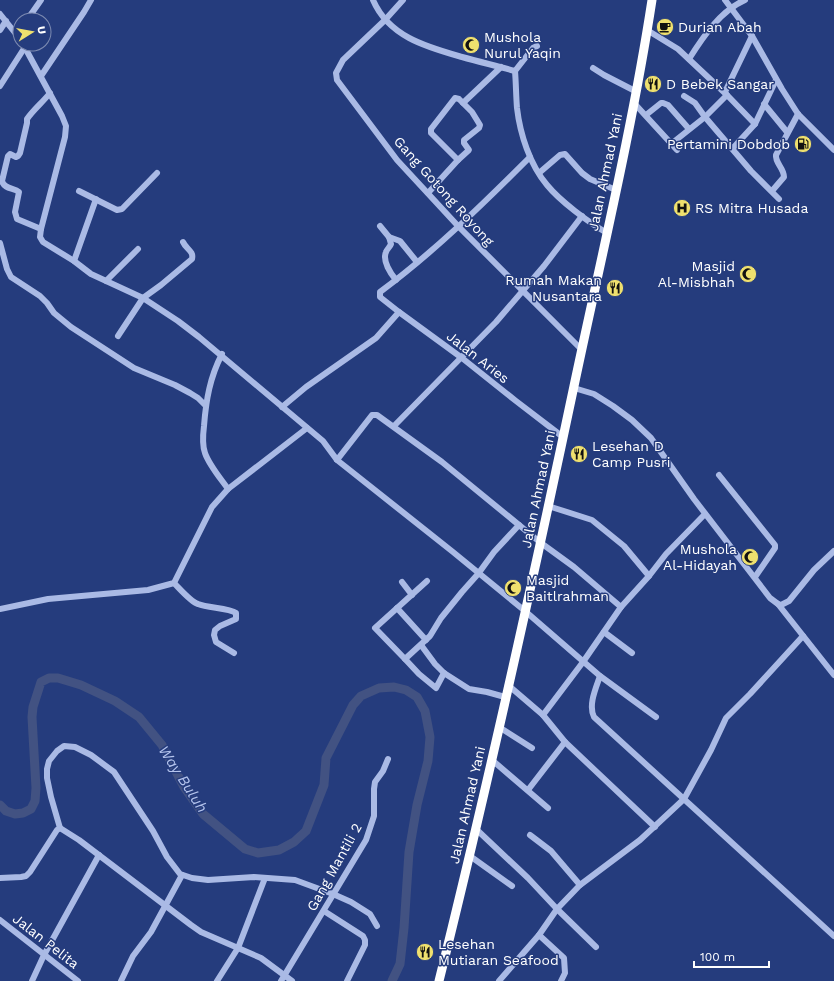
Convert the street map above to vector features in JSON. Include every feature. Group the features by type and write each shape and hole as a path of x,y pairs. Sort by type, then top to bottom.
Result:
{"highway":[{"name":"Jalan Ahmad Yani","path":"439,981 470,856 541,543 637,92 652,0"}],"street":[{"path":"33,12 41,0"},
{"path":"41,76 91,0"},
{"path":"373,0 385,20 406,37 430,48 515,71"},
{"path":"385,20 403,0"},
{"path":"725,0 752,36 776,80 798,114 834,150"},
{"path":"689,59 703,36 735,4 745,0"},
{"path":"0,14 12,28"},
{"name":"Gang Gotong Royong","path":"385,20 343,60 336,73 337,80 397,160 458,226 582,350"},
{"path":"0,30 6,21"},
{"path":"647,30 678,49 726,93 755,124"},
{"path":"671,144 705,117 726,93 752,36"},
{"path":"537,46 533,48 515,71 517,109 530,156 546,184 553,192 594,226 607,233"},
{"path":"0,86 20,52"},
{"path":"27,52 66,126 65,137 41,229 40,237 43,242 74,261 91,274 142,298 178,321 222,354 242,374 323,440 337,460 525,611 600,676 656,717"},
{"path":"464,103 501,67"},
{"path":"593,68 637,92"},
{"path":"733,148 755,124 776,80"},
{"path":"41,229 16,219 15,212 20,192 6,186 2,182 8,156 12,154 16,157 20,153 27,119 35,108 39,106 50,93"},
{"path":"684,96 695,103 751,171 779,199"},
{"path":"428,193 469,150 464,143 464,140 479,128 480,125 464,103 455,98 430,131 458,160"},
{"path":"634,103 677,150"},
{"path":"646,115 663,103 668,106 689,129"},
{"path":"764,104 787,132"},
{"path":"772,192 785,174 776,158 787,132 798,114"},
{"path":"539,173 560,155 565,154 582,173 590,179 616,190"},
{"path":"390,237 391,244 385,253 385,257 390,272 396,280 458,226 530,156"},
{"path":"78,191 117,210 122,209 157,173"},
{"path":"74,261 96,199"},
{"path":"394,426 496,322 523,291 582,216"},
{"path":"380,226 390,237 400,241 417,262"},
{"path":"118,336 142,298 161,285 192,259 192,252 183,242"},
{"path":"0,243 7,269 11,277 40,296 48,303 54,313 71,327 137,370 175,385 198,398 206,406"},
{"path":"106,281 138,248"},
{"name":"Jalan Aries","path":"396,280 380,292 380,297 462,358 516,402 563,437"},
{"path":"282,407 306,387 376,338 399,312"},
{"path":"222,354 215,366 209,387 203,435 204,452 228,489"},
{"path":"574,388 594,394 613,406 644,431 658,446 706,514 770,598 778,604 834,675"},
{"path":"337,460 372,416 377,415 442,462 541,543 574,567 621,607"},
{"path":"0,609 48,599 148,590 164,587 174,583 212,507 228,489 307,428"},
{"path":"719,475 775,546 754,577"},
{"path":"548,506 592,520 624,546 649,576"},
{"path":"543,715 583,662 621,607 649,576 666,554 706,514"},
{"path":"405,659 426,640 494,552 519,525"},
{"path":"778,604 781,605 789,601 814,570 834,551"},
{"path":"427,581 375,628 419,674 436,688 444,673"},
{"path":"402,582 412,595"},
{"path":"174,583 196,604 217,609 232,610 236,613 236,619 220,626 215,630 214,635 216,642 234,653"},
{"path":"397,608 426,640"},
{"path":"604,632 632,653"},
{"path":"499,981 538,935 557,909 580,885 611,863 655,827 684,798 711,750 726,718 803,636"},
{"path":"421,645 435,664 444,673 469,689 505,697"},
{"path":"600,676 594,695 592,710 594,717 834,936"},
{"path":"508,685 543,715 565,742 655,827"},
{"path":"499,727 532,748"},
{"path":"528,790 565,742"},
{"path":"292,981 283,978 261,958 201,932 80,840 60,828 47,778 49,761 57,751 64,746 75,747 91,755 114,772 153,831 167,857 182,875 208,880 254,877 295,880 351,902 370,914 377,926"},
{"name":"Gang Mantili 2","path":"283,978 366,840 374,816 375,782 383,771 388,759"},
{"path":"492,760 548,808"},
{"path":"0,878 26,876 50,843 57,830 60,828"},
{"path":"476,829 528,878 596,947"},
{"path":"530,835 551,851 580,885"},
{"path":"32,981 44,955 99,855"},
{"path":"470,856 512,886"},
{"path":"121,981 133,956 151,932 182,875"},
{"path":"217,981 238,948 265,878"},
{"path":"324,911 363,936 365,940 365,945 348,981"},
{"name":"Jalan Pelita","path":"0,920 78,981"},
{"path":"538,935 564,958 565,973 561,981"}],"waterway":[{"name":"Way Buluh","path":"0,805 6,811 15,814 23,813 31,809 35,801 36,788 32,717 33,707 41,682 49,678 58,678 81,685 115,701 139,717 162,745 184,787 203,814 245,849 258,853 279,850 294,842 306,831 324,785 326,758 353,705 361,696 379,688 394,687 406,690 417,697 425,711 430,737 428,761 417,805 409,852 400,964 392,981"}],"place":[{"name":"Durian Abah","path":"665,27"},
{"name":"Mushola Nurul Yaqin","path":"471,45"},
{"name":"D Bebek Sangar","path":"653,84"},
{"name":"Pertamini Dobdob","path":"803,144"},
{"name":"RS Mitra Husada","path":"682,208"},
{"name":"Masjid Al-Misbhah","path":"748,274"},
{"name":"Rumah Makan Nusantara","path":"615,288"},
{"name":"Lesehan D Camp Pusri","path":"579,454"},
{"name":"Mushola Al-Hidayah","path":"750,557"},
{"name":"Masjid Baitlrahman","path":"513,588"},
{"name":"Lesehan Mutiaran Seafood","path":"425,952"}]}
